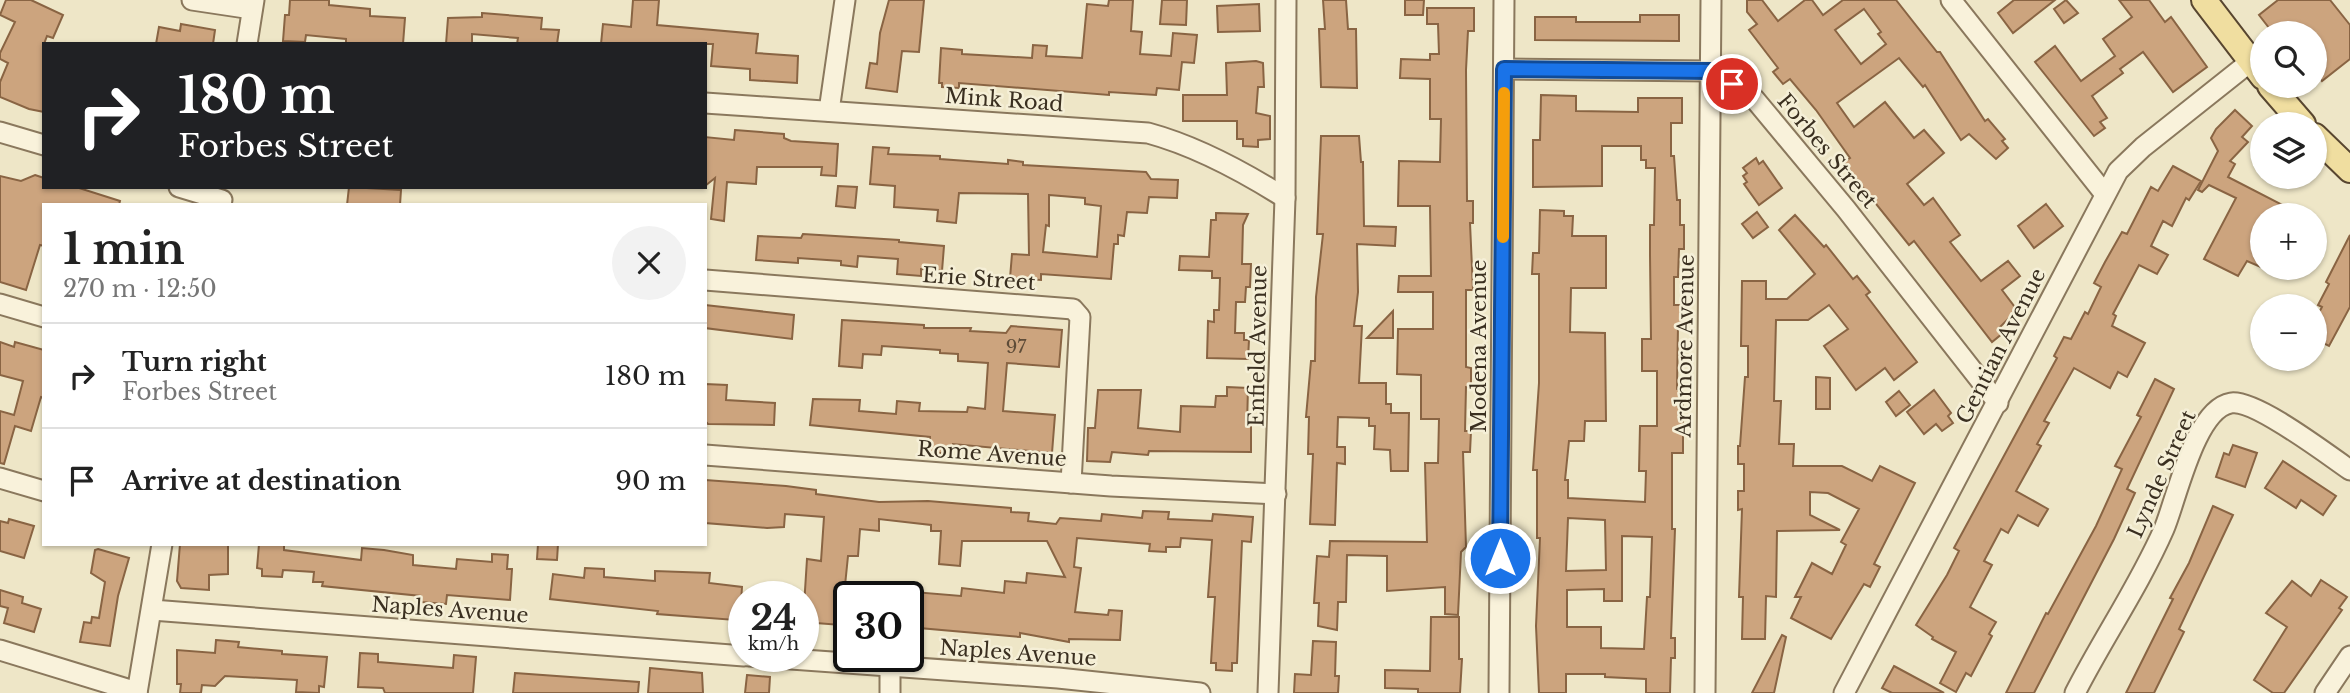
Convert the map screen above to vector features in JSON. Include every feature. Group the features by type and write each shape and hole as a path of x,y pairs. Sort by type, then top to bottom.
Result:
{"main road":[{"path":"2204,0 2250,61"},
{"path":"2280,98 2293,112"},
{"path":"2332,147 2350,170"}],"street":[{"path":"192,0 253,5 247,42"},
{"path":"829,111 845,0"},
{"name":"Enfield Avenue","path":"1268,693 1286,198 1286,0"},
{"name":"Modena Avenue","path":"1499,693 1504,0"},
{"name":"Ardmore Avenue","path":"1704,693 1711,0"},
{"path":"1951,0 2104,193"},
{"path":"1504,69 1711,71"},
{"name":"Forbes Street","path":"1711,71 1752,96 1846,209 1998,403"},
{"name":"Gentian Avenue","path":"1844,693 1998,403 2104,193 2118,171 2143,146 2250,75"},
{"name":"Mink Road","path":"707,103 1148,133 1170,139 1262,183 1286,198"},
{"path":"0,132 42,144"},
{"path":"187,189 222,198"},
{"name":"Erie Street","path":"707,280 1073,309 1080,317 1071,483"},
{"path":"0,304 42,316"},
{"name":"Lynde Street","path":"2075,693 2163,530 2193,449 2208,419 2220,406 2235,402 2247,405 2280,422 2350,470"},
{"name":"Rome Avenue","path":"707,454 1071,483 1276,494"},
{"path":"0,478 42,490"},
{"path":"0,650 137,692 162,546"},
{"name":"Naples Avenue","path":"152,610 728,655"},
{"path":"2325,693 2350,656"},
{"name":"Naples Avenue","path":"924,670 1058,685 1200,693"},
{"path":"890,672 890,693"}],"building":[{"path":"6,0 31,0 63,15 53,38 47,36 45,42 42,42 42,112 0,97 0,82 8,63 0,59 0,53 15,22 0,15"},
{"path":"290,0 329,0 329,5 370,9 370,16 405,18 403,42 346,42 346,39 306,35 305,42 283,41 285,15 289,15"},
{"path":"633,0 659,0 657,25 758,34 756,53 798,56 797,83 750,80 750,69 711,66 713,44 707,42 601,42 603,24 631,27"},
{"path":"889,0 924,0 919,52 902,51 897,92 866,88 870,63 877,64 880,33"},
{"path":"1109,0 1133,0 1131,31 1142,32 1140,54 1171,56 1173,33 1197,35 1194,63 1182,62 1179,90 1157,88 1156,95 1109,92 1109,95 959,83 959,88 942,87 942,83 939,83 941,48 962,50 962,54 1032,58 1033,45 1047,46 1046,56 1082,58 1087,4 1108,6"},
{"path":"1162,0 1187,0 1186,25 1160,24"},
{"path":"1323,0 1346,0 1348,29 1356,29 1357,88 1321,87 1319,29 1325,29"},
{"path":"1405,0 1424,0 1423,15 1405,15"},
{"path":"1747,0 1762,0 1778,21 1805,0 1812,0 1823,15 1843,0 1896,0 1937,52 1940,52 1985,121 1988,119 2005,139 2002,141 2008,148 1996,159 1969,134 1961,140 1925,85 1923,87 1899,58 1837,103 1854,127 1885,102 1914,138 1924,130 1944,153 1907,184 1924,205 1933,198 1960,235 1950,242 1981,281 2008,261 2020,276 2002,290 2017,310 1999,328 2003,333 1992,342 1914,241 1909,245 1860,184 1844,162 1850,158 1816,110 1790,79 1783,84 1773,72 1778,68 1749,30 1757,24 1747,12","holes":["1864,9 1881,32 1878,34 1886,44 1861,64 1835,30"]},
{"path":"2014,0 2055,0 2013,33 1998,13"},
{"path":"2066,0 2078,13 2064,23 2054,9"},
{"path":"2119,0 2149,0 2165,22 2171,17 2207,67 2173,92 2143,52 2120,69 2123,73 2092,96 2107,118 2100,122 2105,128 2094,136 2035,62 2055,46 2081,81 2115,56 2103,39 2132,17"},
{"path":"2278,0 2330,0 2350,25 2350,59 2327,77 2327,21 2264,21 2259,15"},
{"path":"1259,4 1260,31 1218,32 1217,6"},
{"path":"1427,8 1474,8 1474,31 1468,31 1466,70 1467,201 1473,201 1473,223 1470,223 1473,290 1466,290 1466,367 1471,368 1471,387 1466,387 1465,431 1471,431 1470,452 1463,452 1466,547 1461,552 1458,615 1445,614 1445,587 1387,591 1387,556 1347,555 1346,602 1338,602 1337,630 1318,626 1319,603 1314,603 1317,556 1329,557 1330,541 1427,542 1425,463 1438,463 1439,419 1421,419 1421,375 1397,374 1398,329 1433,329 1433,292 1398,292 1399,276 1431,276 1430,206 1398,206 1399,161 1440,162 1441,119 1430,119 1430,79 1400,78 1401,59 1430,60 1430,54 1439,54 1438,24 1427,24"},
{"path":"482,13 542,18 541,29 559,30 557,42 517,42 518,38 472,34 472,42 446,42 448,18 482,17"},
{"path":"1640,15 1679,15 1679,41 1535,40 1535,17 1576,17 1576,22 1640,22"},
{"path":"181,24 215,30 213,42 156,42 159,27 180,31"},
{"path":"1226,63 1263,63 1264,87 1258,87 1256,113 1270,116 1270,139 1258,140 1258,147 1243,146 1243,139 1237,139 1237,121 1183,121 1183,95 1227,95"},
{"path":"1541,95 1576,96 1576,111 1638,112 1638,98 1682,98 1682,123 1671,123 1671,156 1674,156 1677,200 1680,200 1680,225 1684,225 1684,249 1679,249 1678,277 1674,277 1674,305 1682,305 1682,326 1678,326 1677,389 1683,393 1683,453 1672,453 1672,529 1675,529 1671,638 1675,638 1675,658 1671,658 1670,693 1646,693 1646,679 1605,677 1605,674 1566,674 1566,693 1539,693 1536,626 1540,538 1537,538 1537,470 1533,470 1539,383 1539,274 1532,274 1533,253 1539,253 1540,210 1564,211 1564,216 1573,216 1572,236 1606,236 1606,288 1571,288 1570,332 1605,333 1606,421 1585,421 1584,441 1569,441 1565,480 1568,480 1568,498 1645,502 1646,471 1639,471 1640,426 1657,426 1657,371 1642,371 1642,339 1651,339 1650,225 1654,225 1655,168 1646,168 1646,160 1641,160 1641,146 1602,146 1602,186 1533,187 1533,140 1540,140","holes":["1568,518 1605,520 1606,570 1566,571","1622,536 1652,537 1650,597 1647,597 1644,649 1601,648 1601,627 1567,627 1567,590 1604,589 1604,601 1622,601"]},
{"path":"2235,110 2250,124 2250,128 2242,137 2248,142 2230,161 2235,164 2228,177 2279,203 2250,203 2250,262 2247,261 2238,276 2204,259 2236,198 2209,185 2202,192 2198,190 2218,151 2211,138"},
{"path":"735,130 784,134 784,138 791,141 838,144 836,176 821,175 822,167 757,167 756,184 727,182 724,221 711,219 715,178 707,184 707,137 734,140"},
{"path":"1321,136 1359,136 1363,162 1364,226 1396,227 1395,246 1357,244 1358,292 1354,326 1362,326 1359,383 1386,383 1386,404 1391,404 1391,413 1409,413 1408,471 1391,471 1390,450 1374,449 1375,426 1369,426 1369,418 1338,417 1337,447 1345,447 1345,464 1337,463 1335,525 1310,524 1313,454 1308,454 1309,417 1306,417 1311,361 1315,361 1316,297 1323,234 1317,234"},
{"path":"873,147 889,148 888,154 940,156 940,159 1008,164 1008,160 1023,162 1023,165 1146,172 1151,179 1178,180 1177,198 1149,197 1147,213 1127,212 1124,236 1118,235 1118,244 1114,244 1111,279 1041,274 1041,280 1010,278 1012,254 1029,255 1028,194 959,193 956,223 937,221 938,210 894,207 895,186 870,184","holes":["1049,195 1085,198 1085,204 1101,206 1097,257 1043,252 1046,225 1049,226"]},
{"path":"1756,158 1759,164 1763,161 1782,188 1759,205 1744,184 1747,182 1743,176 1747,173 1743,168"},
{"path":"2173,166 2201,181 2189,200 2186,198 2172,226 2163,221 2151,246 2168,255 2157,274 2139,265 2113,314 2116,316 2112,326 2145,343 2127,377 2118,372 2110,388 2074,368 2044,421 2049,423 2037,444 2041,446 2016,491 2048,509 2038,526 2018,515 2008,533 2001,529 1984,561 1992,565 1970,607 1996,622 1989,634 1992,636 1971,676 1966,673 1956,692 1940,683 1956,652 1932,639 1933,637 1916,625 1947,575 1959,551 1954,548 2057,358 2054,356 2064,337 2071,339 2085,312 2088,314 2101,287 2094,283 2105,262 2122,232 2127,234 2151,187 2158,191"},
{"path":"35,175 42,177 42,189 82,189 120,201 42,203 42,246 26,290 0,282 0,176 21,181"},
{"path":"838,186 857,187 855,208 836,206"},
{"path":"349,189 401,190 400,203 347,203"},
{"path":"2046,204 2063,226 2034,248 2018,226"},
{"path":"1757,212 1768,227 1753,238 1742,224"},
{"path":"1216,213 1248,214 1243,225 1242,264 1251,264 1250,287 1246,287 1245,302 1236,302 1235,333 1244,333 1244,340 1249,340 1248,359 1207,358 1208,321 1214,322 1214,310 1219,310 1220,278 1212,278 1212,271 1179,270 1180,256 1209,257 1211,220 1216,220"},
{"path":"1795,215 1824,247 1826,245 1853,279 1857,276 1870,292 1866,295 1917,362 1894,380 1885,368 1856,390 1824,346 1848,329 1829,305 1808,320 1776,320 1774,401 1781,401 1779,444 1794,444 1793,466 1842,466 1872,481 1880,466 1915,483 1874,564 1880,567 1870,587 1864,584 1831,639 1791,618 1801,597 1795,597 1812,563 1832,574 1846,545 1841,542 1859,509 1828,493 1810,492 1810,515 1840,530 1777,531 1776,597 1766,596 1765,639 1742,639 1743,597 1739,597 1742,509 1738,510 1738,491 1744,491 1744,464 1738,464 1738,446 1745,377 1748,377 1748,346 1741,346 1742,281 1766,281 1766,299 1787,299 1815,274 1779,230"},
{"path":"803,234 899,240 944,246 942,271 921,269 921,276 897,274 898,259 858,256 857,267 841,265 841,261 798,258 798,263 756,260 758,236 801,238"},
{"path":"2350,235 2350,307 2329,346 2327,294 2324,294 2329,284 2326,282"},
{"path":"707,305 794,315 792,339 707,328"},
{"path":"1393,311 1393,338 1367,338"},
{"path":"842,320 924,325 924,328 971,328 970,331 1006,333 1011,326 1062,330 1059,367 1007,363 1003,411 1055,415 1052,453 953,444 953,453 930,453 930,437 810,425 813,399 860,400 859,411 896,414 897,401 920,403 919,411 967,412 968,407 985,409 988,363 958,361 958,354 882,346 881,355 863,354 862,368 839,366"},
{"path":"0,342 14,347 15,342 42,349 42,397 31,431 15,426 4,464 0,463 0,411 14,415 23,381 0,375"},
{"path":"1816,377 1830,378 1830,409 1816,409"},
{"path":"2155,379 2174,389 2127,489 2135,493 2114,539 2034,693 2006,693 2046,613 2048,614 2096,526 2122,469 2115,466 2141,417 2137,415"},
{"path":"707,384 727,385 726,400 775,403 774,425 708,424"},
{"path":"1227,387 1248,388 1247,425 1251,425 1251,452 1149,451 1148,455 1112,452 1110,462 1087,461 1088,428 1095,428 1098,390 1141,390 1138,428 1180,432 1181,406 1215,407 1216,396 1227,396"},
{"path":"1934,390 1951,413 1948,416 1953,423 1942,431 1936,424 1924,434 1907,412"},
{"path":"1899,391 1910,405 1896,416 1886,402"},
{"path":"2233,445 2257,453 2245,487 2216,477 2224,453 2229,455"},
{"path":"2283,461 2336,496 2323,515 2301,500 2296,508 2265,488"},
{"path":"707,480 786,486 816,490 816,494 879,502 928,501 1011,508 1011,512 1029,513 1028,521 1056,524 1060,518 1101,521 1102,514 1142,518 1143,511 1169,512 1168,519 1212,521 1213,514 1253,517 1251,542 1242,541 1237,663 1232,663 1232,671 1216,670 1216,663 1211,663 1215,597 1208,597 1212,540 1181,538 1180,547 1166,547 1166,552 1149,551 1150,544 1077,538 1074,567 1081,568 1075,612 1108,615 1109,610 1122,611 1120,640 1069,639 1069,642 1020,633 1020,637 924,628 924,593 961,596 962,588 1004,593 1005,581 1026,583 1027,573 1065,577 1047,541 962,541 960,566 939,564 941,531 931,531 931,525 879,519 879,531 860,529 858,556 848,556 845,581 833,581 833,624 819,623 819,581 806,581 807,559 821,561 824,517 785,514 784,527 707,523"},
{"path":"2213,506 2233,515 2179,629 2184,632 2154,693 2126,693 2173,599 2170,598 2189,563"},
{"path":"9,519 34,526 24,558 0,551 0,521 8,523"},
{"path":"180,546 228,546 228,574 209,575 209,590 181,588 177,581"},
{"path":"259,546 284,546 284,550 361,560 362,548 384,550 413,555 413,565 456,569 457,559 492,562 492,554 508,555 507,569 512,569 510,600 447,595 446,604 421,602 421,596 322,586 323,582 313,582 314,572 283,570 282,577 262,576 262,569 257,568"},
{"path":"538,546 558,546 557,560 537,559"},
{"path":"95,550 129,558 118,596 110,646 80,642 84,622 91,623 92,617 99,618 105,582 91,573"},
{"path":"585,568 604,569 604,577 655,581 655,571 710,573 709,583 728,585 728,619 657,614 658,611 550,599 553,574 584,578"},
{"path":"2321,580 2347,597 2339,608 2342,610 2284,693 2273,693 2254,680 2287,627 2266,613 2292,581 2311,596"},
{"path":"0,590 23,597 22,603 41,609 34,632 4,623 8,608 0,606"},
{"path":"1431,617 1459,617 1459,659 1462,659 1460,693 1418,693 1418,689 1385,688 1385,670 1430,671"},
{"path":"1782,635 1786,637 1774,693 1752,693"},
{"path":"216,640 239,642 238,647 282,651 282,654 327,657 324,687 319,686 319,693 296,692 297,680 225,676 215,686 202,685 201,693 180,693 181,684 177,684 177,650 215,653"},
{"path":"1313,641 1336,642 1335,676 1339,676 1338,693 1294,693 1295,674 1311,675"},
{"path":"360,653 378,654 378,662 453,668 454,655 476,657 473,693 385,693 383,688 358,687"},
{"path":"1894,666 1944,693 1892,693 1882,688"},
{"path":"650,668 702,673 703,693 648,693"},
{"path":"515,673 639,682 638,693 513,693"},
{"path":"747,675 770,677 769,693 745,693"}],"slow traffic":[{"path":"1503,237 1504,93"}],"route":[{"path":"1500,558 1504,69 1711,71 1732,84"}]}
